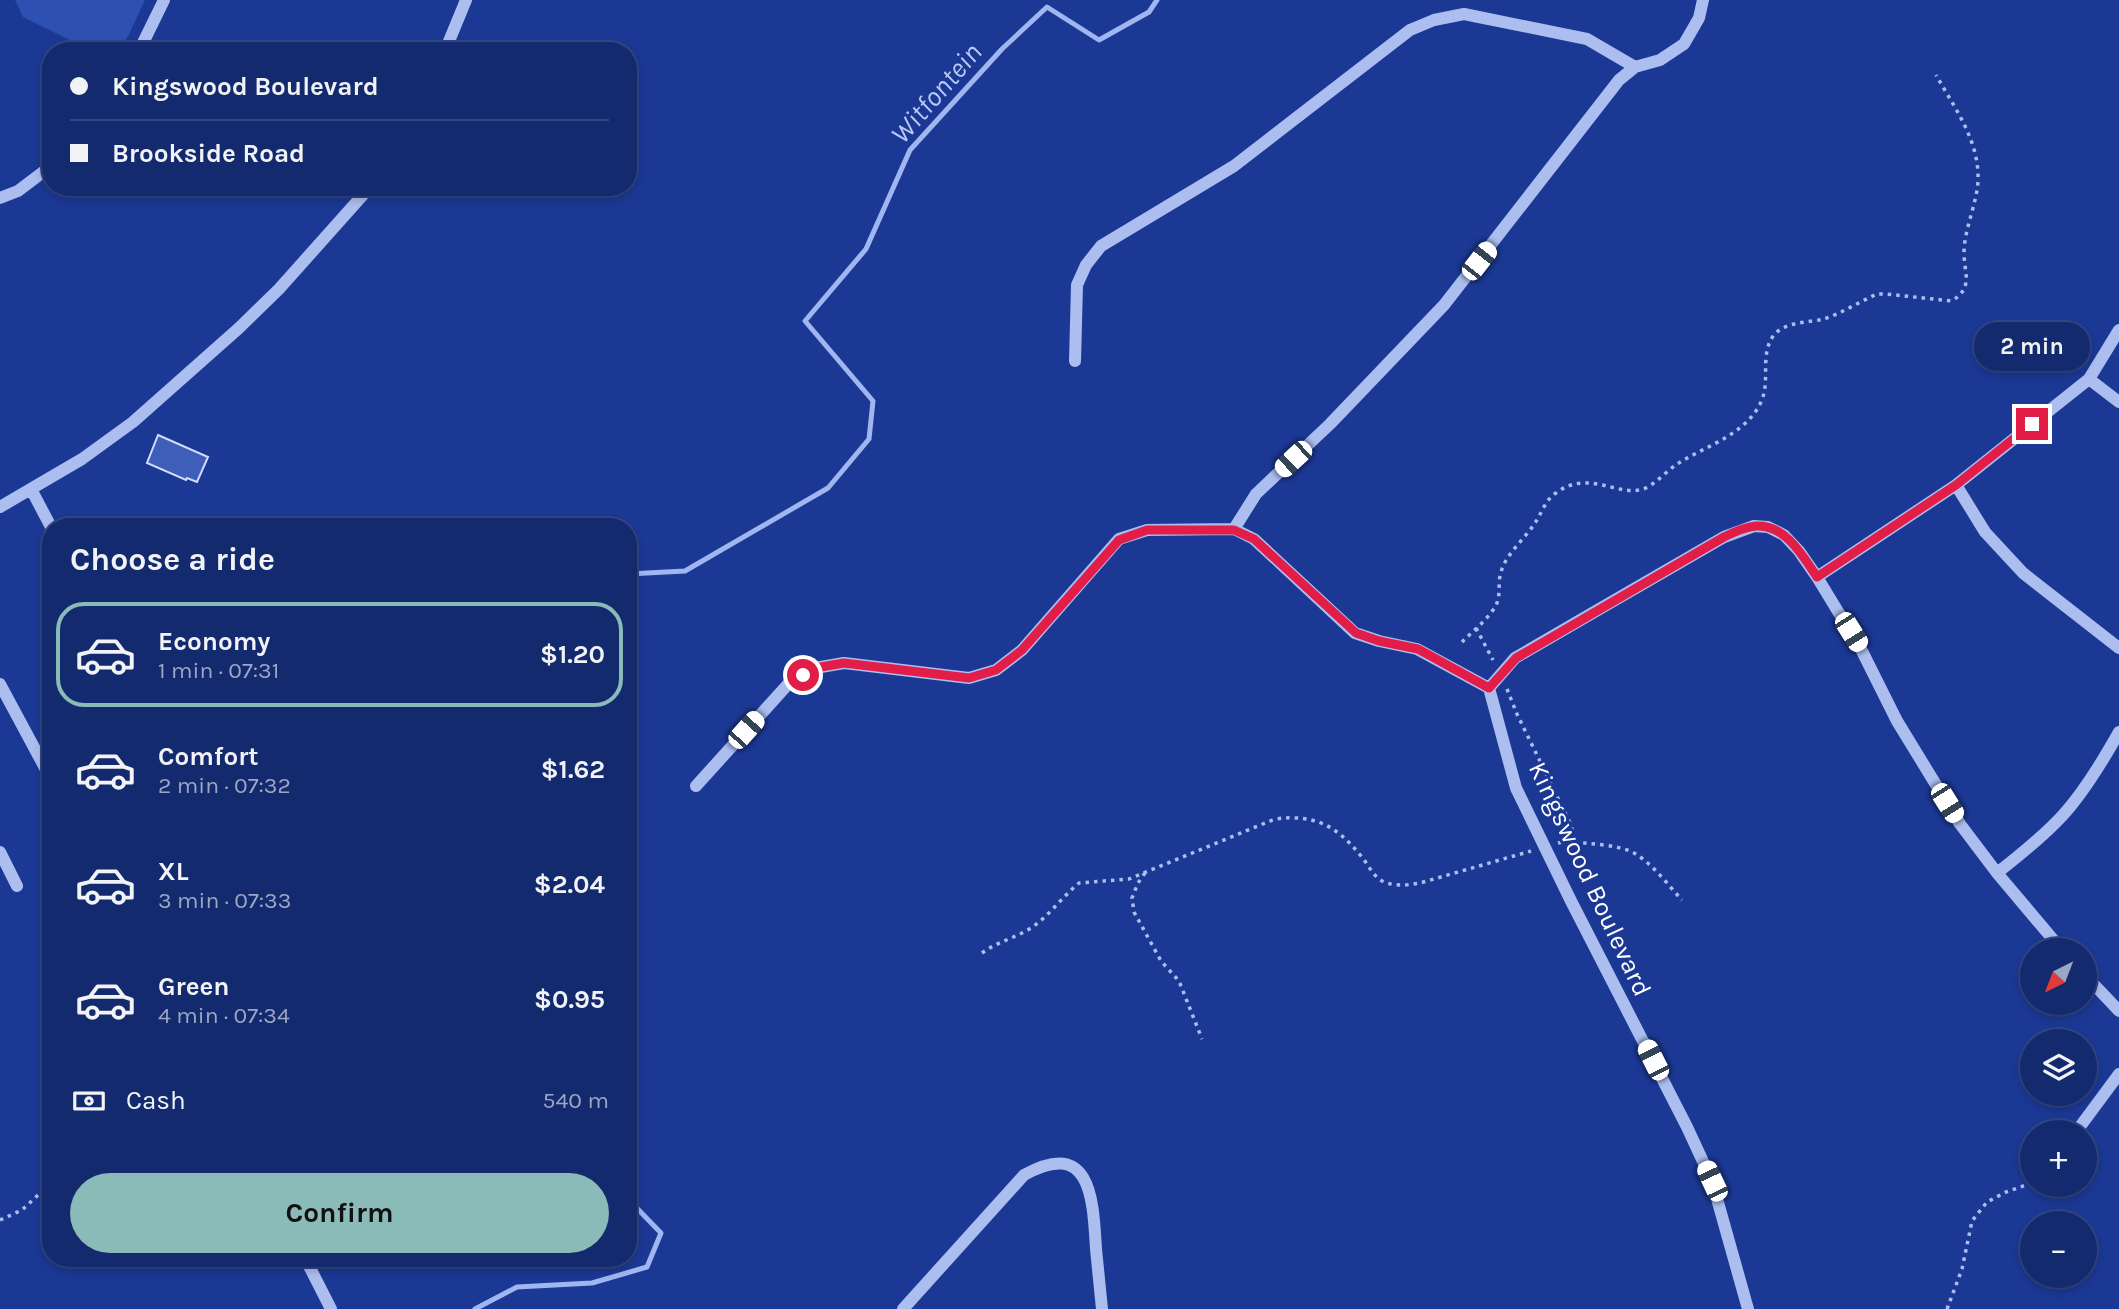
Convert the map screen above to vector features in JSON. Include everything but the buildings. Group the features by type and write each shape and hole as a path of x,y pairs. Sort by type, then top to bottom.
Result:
{"street":[{"path":"143,42 164,0"},
{"path":"449,42 466,0"},
{"path":"1234,530 1256,494 1330,424 1444,305 1619,80 1635,67 1660,60 1684,44 1699,18 1703,0"},
{"path":"1075,361 1077,285 1086,265 1101,246 1234,166 1410,30 1434,20 1464,14 1587,38 1635,67"},
{"path":"0,198 18,191 42,173"},
{"path":"0,507 82,459 133,422 279,289 362,196"},
{"path":"1817,577 1956,485 2089,379 2119,330"},
{"path":"2089,379 2119,402"},
{"path":"1956,485 1985,532 2023,573 2119,648"},
{"path":"32,489 46,518"},
{"path":"696,786 790,682 815,668 844,663 969,678 996,670 1022,650 1119,540 1147,530 1234,530 1254,539 1356,633 1418,649 1489,688 1516,658 1724,537 1754,526 1768,527 1784,535 1817,577 1862,651 1904,732 1960,824 2052,938"},
{"path":"0,684 42,762"},
{"name":"Kingswood Boulevard","path":"1489,688 1516,788 1712,1181 1748,1309"},
{"path":"1997,873 2029,848 2065,813 2119,732"},
{"path":"0,852 17,886"},
{"path":"2097,988 2119,1011"},
{"path":"2085,1120 2119,1074"},
{"path":"903,1309 1024,1175 1046,1164 1056,1163 1074,1168 1086,1181 1093,1206 1102,1309"},
{"path":"310,1267 331,1309"}],"path":[{"path":"1462,642 1494,608 1499,597 1500,575 1508,558 1556,492 1577,483 1599,483 1637,491 1649,486 1679,463 1732,434 1761,403 1768,347 1775,335 1785,326 1825,318 1877,295 1952,300 1960,296 1968,278 1964,252 1978,180 1974,148 1963,121 1936,75"},
{"path":"1476,628 1572,825 1575,842"},
{"path":"982,953 1043,919 1079,883 1129,878 1257,825 1292,817 1317,820 1337,832 1380,880 1402,885 1477,868 1567,841 1626,849 1646,862 1682,900"},
{"path":"1146,872 1132,898 1134,912 1161,961 1179,981 1202,1039"},
{"path":"1947,1309 1962,1269 1972,1221 1987,1202 2020,1187"},
{"path":"0,1220 22,1210 42,1191"}],"shaded area":[{"path":"15,0 145,0 125,42 74,42 23,17"}],"waterway":[{"name":"Witfontein","path":"637,574 685,571 828,488 869,439 873,401 805,321 866,249 910,150 1002,49 1047,7 1099,40 1149,12 1157,0"},
{"name":"Witfontein","path":"475,1309 517,1287 592,1283 647,1267 661,1233 637,1208"}],"route":[{"path":"803,675 815,668 844,663 969,678 996,670 1022,650 1119,540 1147,530 1234,530 1254,539 1356,633 1418,649 1489,688 1516,658 1724,537 1741,530 1754,526 1768,527 1784,535 1817,577 1956,485 2032,424"}]}
